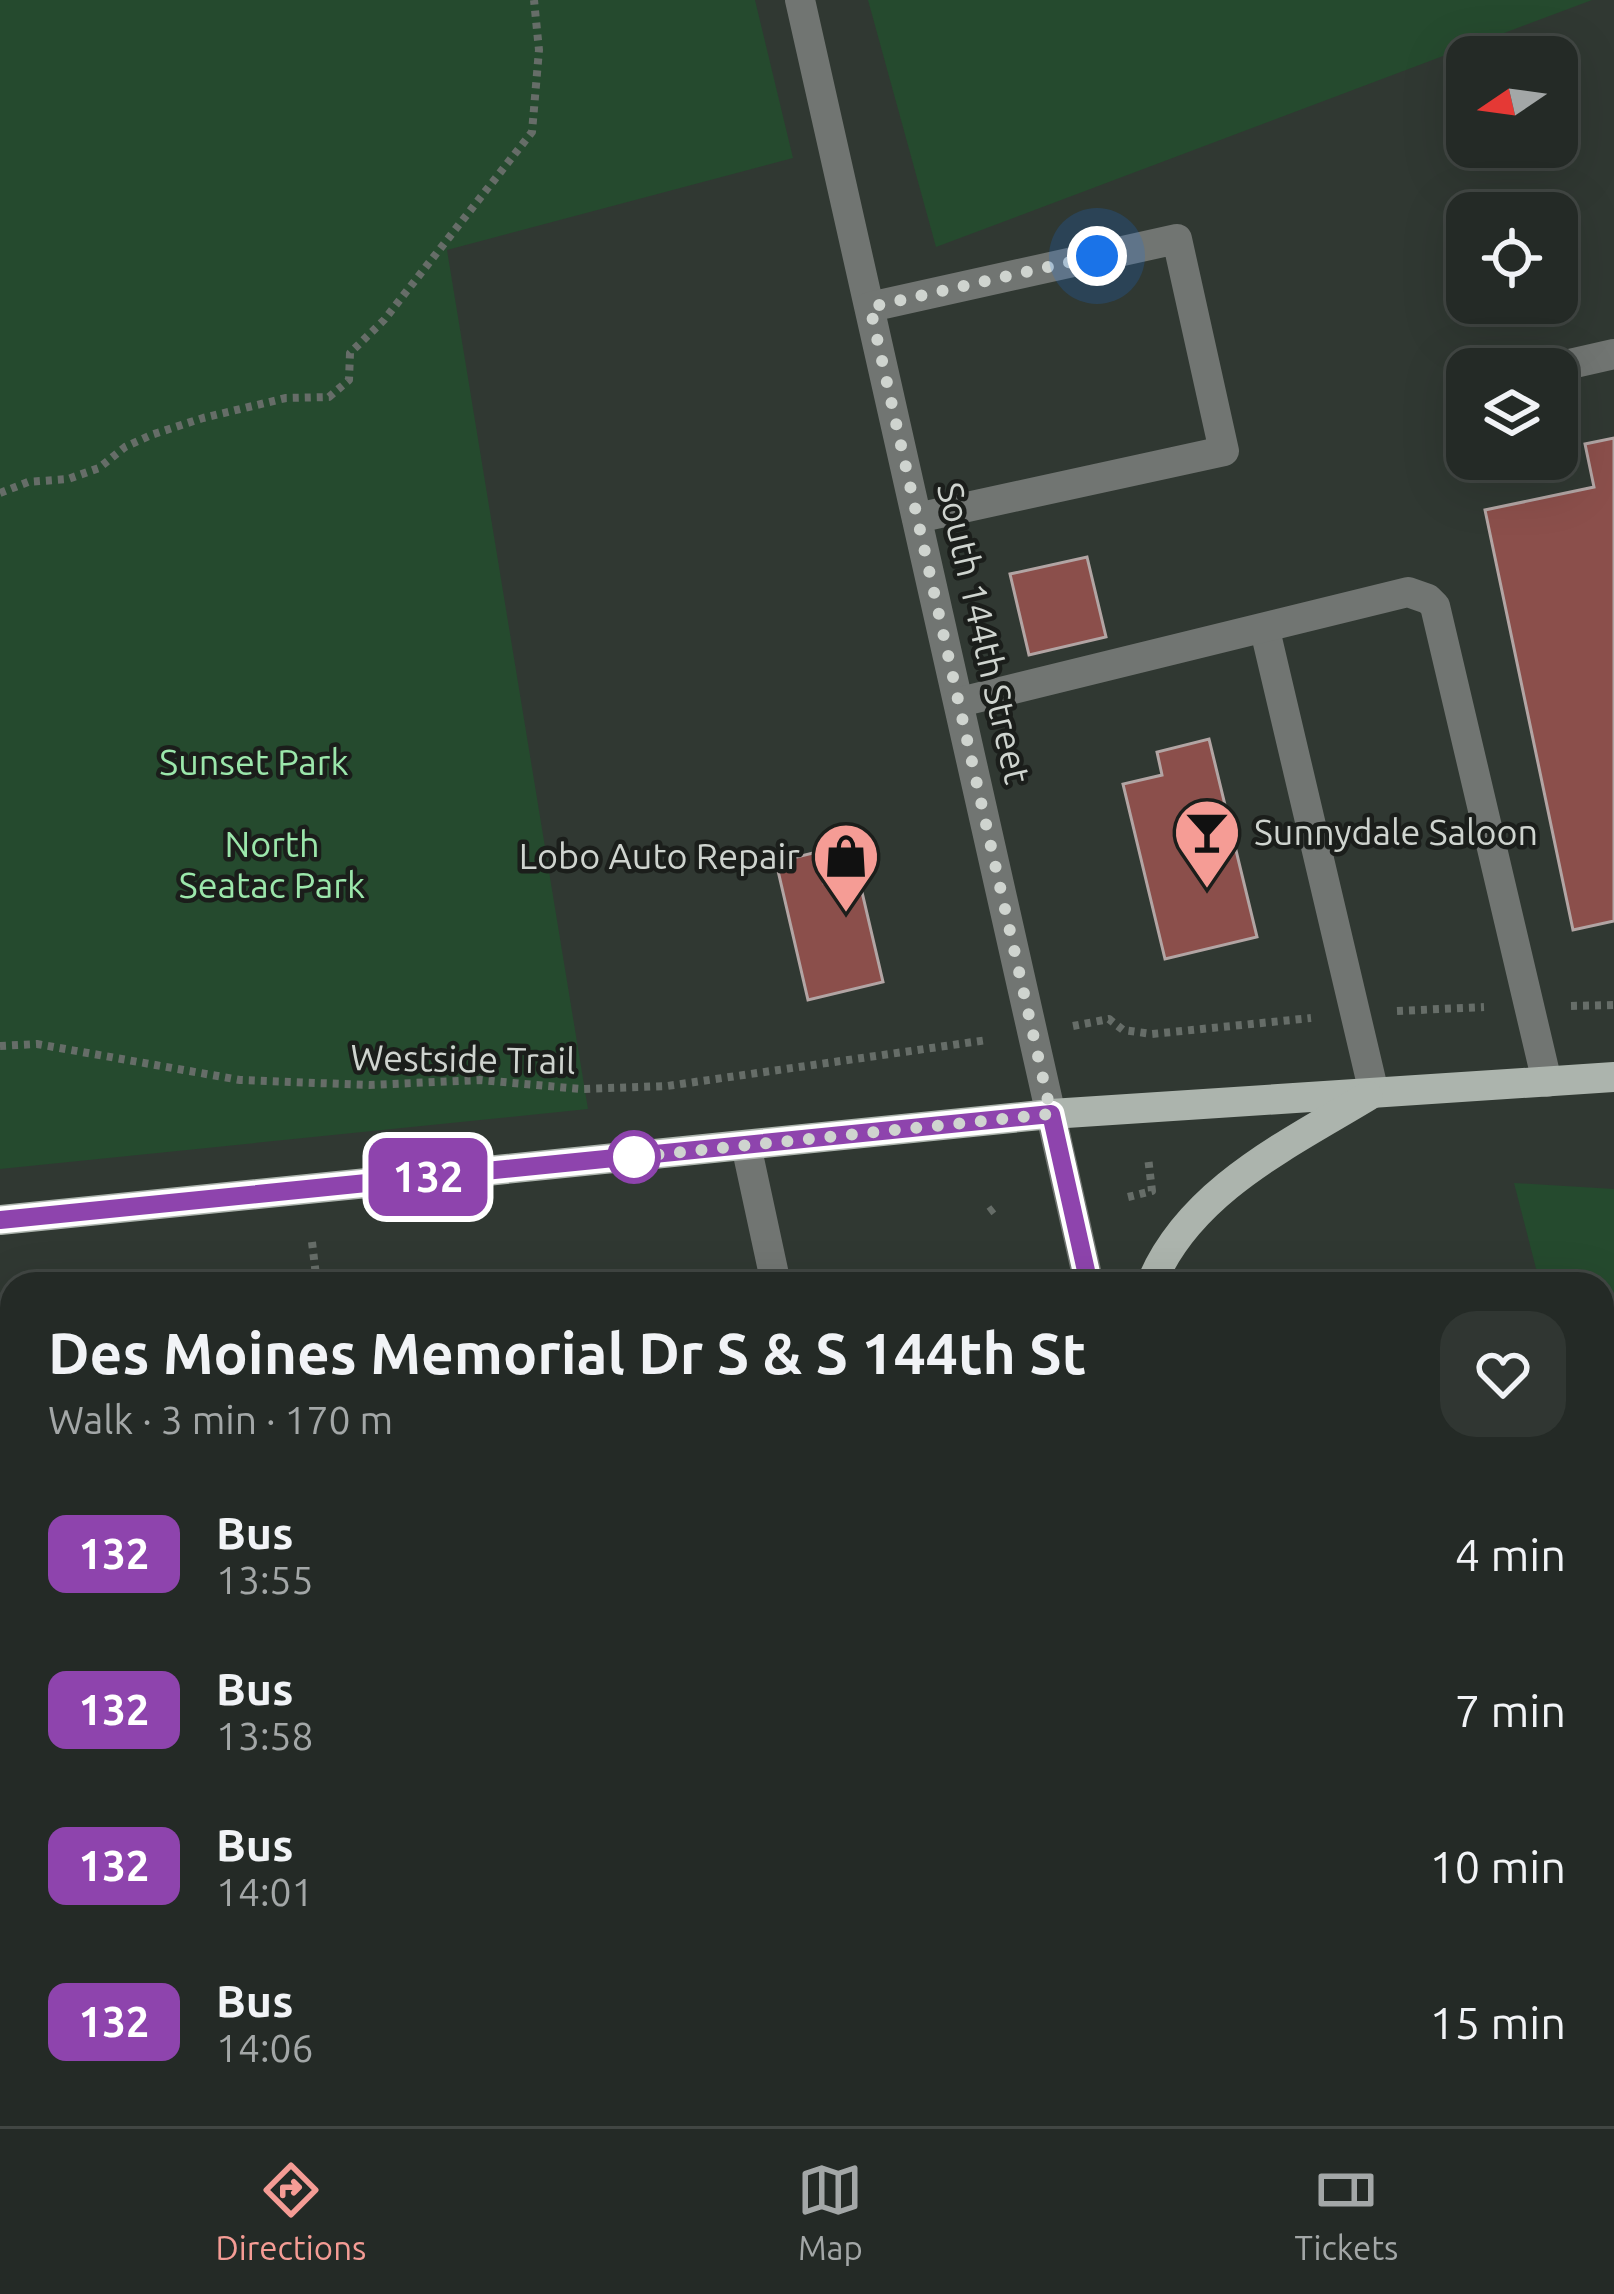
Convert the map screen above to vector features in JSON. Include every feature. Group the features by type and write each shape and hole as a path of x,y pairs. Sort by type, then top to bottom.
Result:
{"main road":[{"path":"0,1220 1051,1114 1614,1077"},
{"path":"1155,1272 1164,1252 1194,1217 1246,1170 1373,1093"}],"street":[{"name":"South 144th Street","path":"800,0 1086,1272"},
{"path":"870,307 1177,239 1182,260 1224,451 917,518"},
{"path":"1578,362 1614,354"},
{"path":"960,702 1408,592 1428,599 1435,606 1547,1082"},
{"path":"1264,630 1373,1093"},
{"path":"746,1145 773,1272"}],"path":[{"path":"0,493 28,482 68,479 99,468 138,441 203,418 286,398 329,397 349,380 350,353 384,320 532,132 539,50 534,0"},
{"name":"Westside Trail","path":"0,1046 37,1043 240,1080 369,1085 480,1080 581,1089 667,1086 925,1050"},
{"path":"1128,1197 1152,1192 1148,1156"},
{"path":"989,1212 998,1205"},
{"path":"312,1242 316,1272"}],"green space":[{"name":"North Seatac Park","path":"0,0 755,0 793,158 447,250 588,1109 0,1169"},
{"path":"868,0 1592,0 1496,36 1446,36 1446,55 936,247"},
{"path":"1514,1183 1614,1189 1614,1272 1537,1272"}],"building":[{"path":"1614,438 1614,921 1573,930 1485,510 1594,487 1585,444"},
{"path":"1087,557 1106,637 1029,655 1010,574"},
{"path":"1209,739 1257,937 1165,959 1123,784 1162,775 1157,752"},
{"path":"817,852 824,883 858,875 883,982 808,1000 776,862"}],"bus line":[{"name":"132","path":"0,1220 1051,1114 1086,1272"}],"place":[{"name":"Sunnydale Saloon","path":"1207,891"},
{"name":"Lobo Auto Repair","path":"846,915"}],"route":[{"path":"634,1157 614,1159 1051,1114 870,307 1097,256"}],"park label":[{"name":"Sunset Park","path":"254,762"}]}
